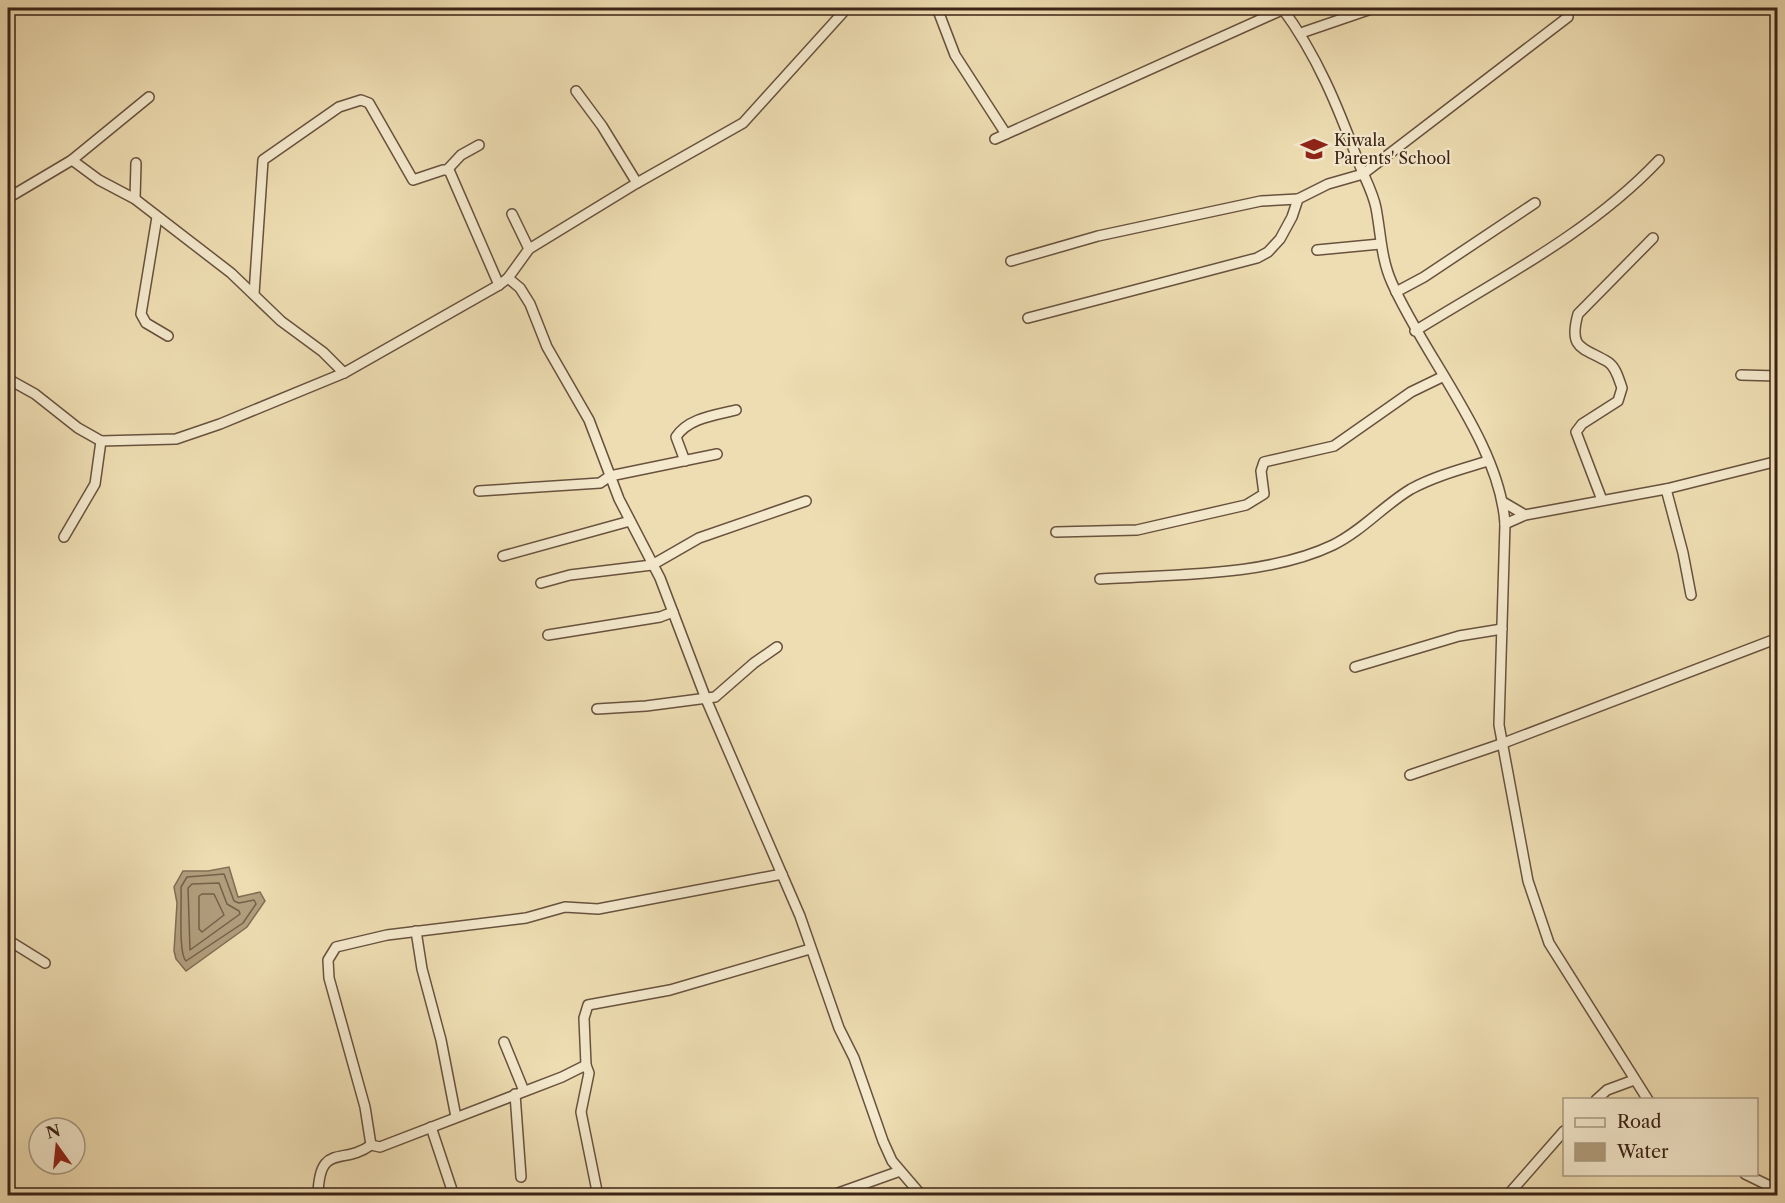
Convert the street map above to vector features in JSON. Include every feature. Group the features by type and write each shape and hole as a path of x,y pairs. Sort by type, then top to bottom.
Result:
{"street":[{"path":"8,379 35,394 78,428 101,441 176,439 220,424 344,373 499,285 508,278 529,249 637,183 743,123 847,8"},
{"path":"937,8 955,55 1006,134"},
{"path":"995,139 1283,8 1301,33 1323,72 1376,208 1380,244 1396,292 1415,331 1478,438 1503,502 1505,524 1501,744 1528,881 1549,943 1647,1098"},
{"path":"1301,33 1374,8"},
{"path":"1011,261 1098,236 1261,201 1298,199 1328,184 1363,174 1568,17"},
{"path":"576,91 602,126 637,183"},
{"path":"8,198 72,160 149,97"},
{"path":"254,294 263,160 339,108 361,100 369,103 413,180 447,170 461,155 479,145"},
{"path":"72,160 99,180 135,200 231,273 281,321 323,352 344,373"},
{"path":"1415,331 1547,251 1606,209 1659,160"},
{"path":"135,200 136,163"},
{"path":"447,170 451,172 499,285"},
{"path":"1028,318 1257,258 1268,252 1280,239 1292,217 1298,199"},
{"path":"1396,292 1424,277 1535,203"},
{"path":"512,214 529,249"},
{"path":"157,217 141,314 143,321 168,336"},
{"path":"1602,500 1576,432 1582,424 1618,400 1622,388 1609,362 1582,349 1575,340 1574,328 1578,314 1653,238"},
{"path":"1317,250 1380,244"},
{"path":"508,278 520,288 531,304 547,347 589,420 610,476 673,612 706,699 782,874 839,1028 854,1058 883,1141 892,1161 922,1196"},
{"path":"1741,375 1778,376"},
{"path":"1056,532 1137,530 1246,505 1264,494 1261,471 1264,462 1334,446 1411,392 1442,377"},
{"path":"685,461 676,436 681,429 702,419 736,410"},
{"path":"64,537 95,484 101,441"},
{"path":"479,491 600,483 610,476 717,453"},
{"path":"1100,579 1222,571 1310,554 1344,538 1410,490 1433,478 1488,460"},
{"path":"1505,524 1525,515 1666,489 1778,461"},
{"path":"1666,489 1683,553 1691,595"},
{"path":"541,583 570,575 652,565 699,538 806,501"},
{"path":"1503,502 1525,515"},
{"path":"503,556 630,521"},
{"path":"548,635 660,617 673,612"},
{"path":"1354,667 1459,636 1502,629"},
{"path":"1410,775 1501,744 1778,638"},
{"path":"597,709 715,697 754,663 777,648"},
{"path":"371,1145 365,1107 333,995 328,960 332,952 342,944 416,931 526,918 565,907 598,909 782,874"},
{"path":"416,931 422,969 441,1040 456,1117"},
{"path":"8,940 45,963"},
{"path":"598,1196 581,1112 589,1073 586,1065 584,1018 586,1008 591,1002 670,990 810,949"},
{"path":"504,1042 520,1093 521,1177"},
{"path":"371,1145 380,1147 562,1077 586,1065"},
{"path":"1598,1098 1607,1090 1635,1080"},
{"path":"431,1127 454,1196"},
{"path":"1507,1196 1563,1132"},
{"path":"318,1196 322,1170 326,1161 348,1153 364,1151 371,1145"},
{"path":"830,1196 900,1171"},
{"path":"1749,1176 1778,1190"}],"water":[{"path":"229,867 238,897 260,892 265,901 247,927 186,971 176,959 174,951 177,903 174,887 183,871 208,871"}],"place":[{"name":"Kiwala Parents' School","path":"1314,149"}]}
